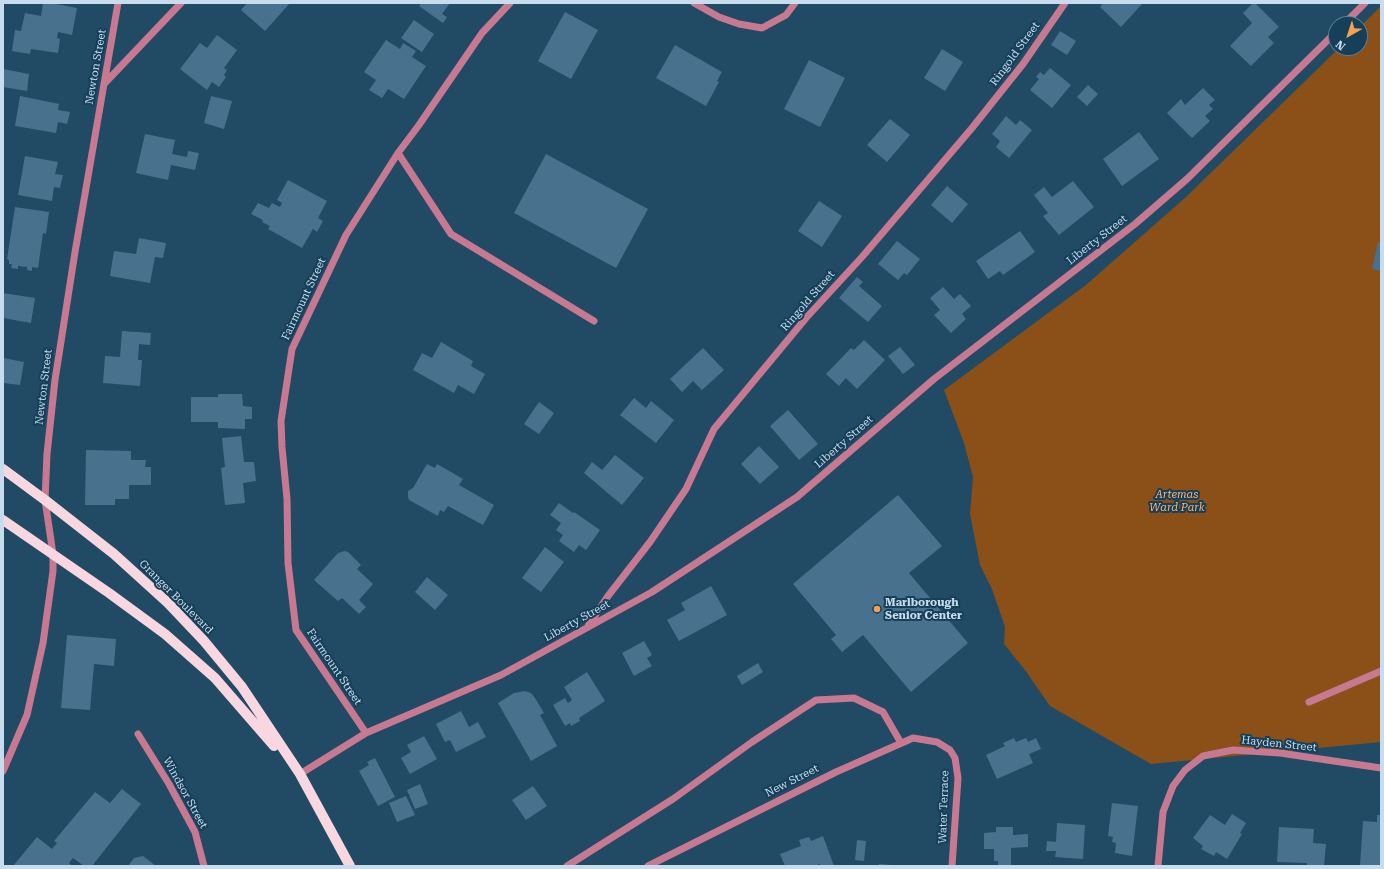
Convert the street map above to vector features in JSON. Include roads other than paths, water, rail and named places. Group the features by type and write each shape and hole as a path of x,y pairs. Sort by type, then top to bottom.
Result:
{"main road":[{"name":"Granger Boulevard","path":"3,468 114,554 141,578 199,636 242,687 300,774 350,866"},
{"name":"Granger Boulevard","path":"3,520 138,613 190,655 215,678 300,774"}],"street":[{"name":"Newton Street","path":"3,771 27,715 43,643 53,571 53,554 45,500 47,454 55,380 75,252 118,3"},
{"path":"104,84 181,3"},
{"name":"Fairmount Street","path":"366,733 296,630 288,563 281,421 292,349 346,235 398,153 482,33 510,3"},
{"path":"694,3 719,17 739,24 762,28 786,15 795,3"},
{"name":"Ringold Street","path":"586,628 608,596 650,542 686,489 714,429 806,318 862,256 972,128 1024,64 1065,3"},
{"path":"1352,16 1365,3"},
{"name":"Liberty Street","path":"300,774 366,733 501,676 652,592 797,497 934,379 1135,224 1187,179 1328,40"},
{"path":"398,153 451,234 594,321"},
{"path":"1309,702 1381,671"},
{"path":"567,866 673,799 752,742 816,700 854,698 883,712 901,743"},
{"name":"Windsor Street","path":"138,734 169,784 195,832 204,866"},
{"name":"New Street","path":"648,866 836,772 913,738 938,742 950,750"},
{"name":"Water Terrace","path":"950,750 955,758 958,778 952,866"},
{"name":"Hayden Street","path":"1158,866 1163,812 1173,786 1185,770 1203,756 1234,750 1280,753 1381,768"}],"place":[{"name":"Marlborough Senior Center","path":"877,609"}],"park label":[{"name":"Artemas Ward Park","path":"1177,501"}]}
